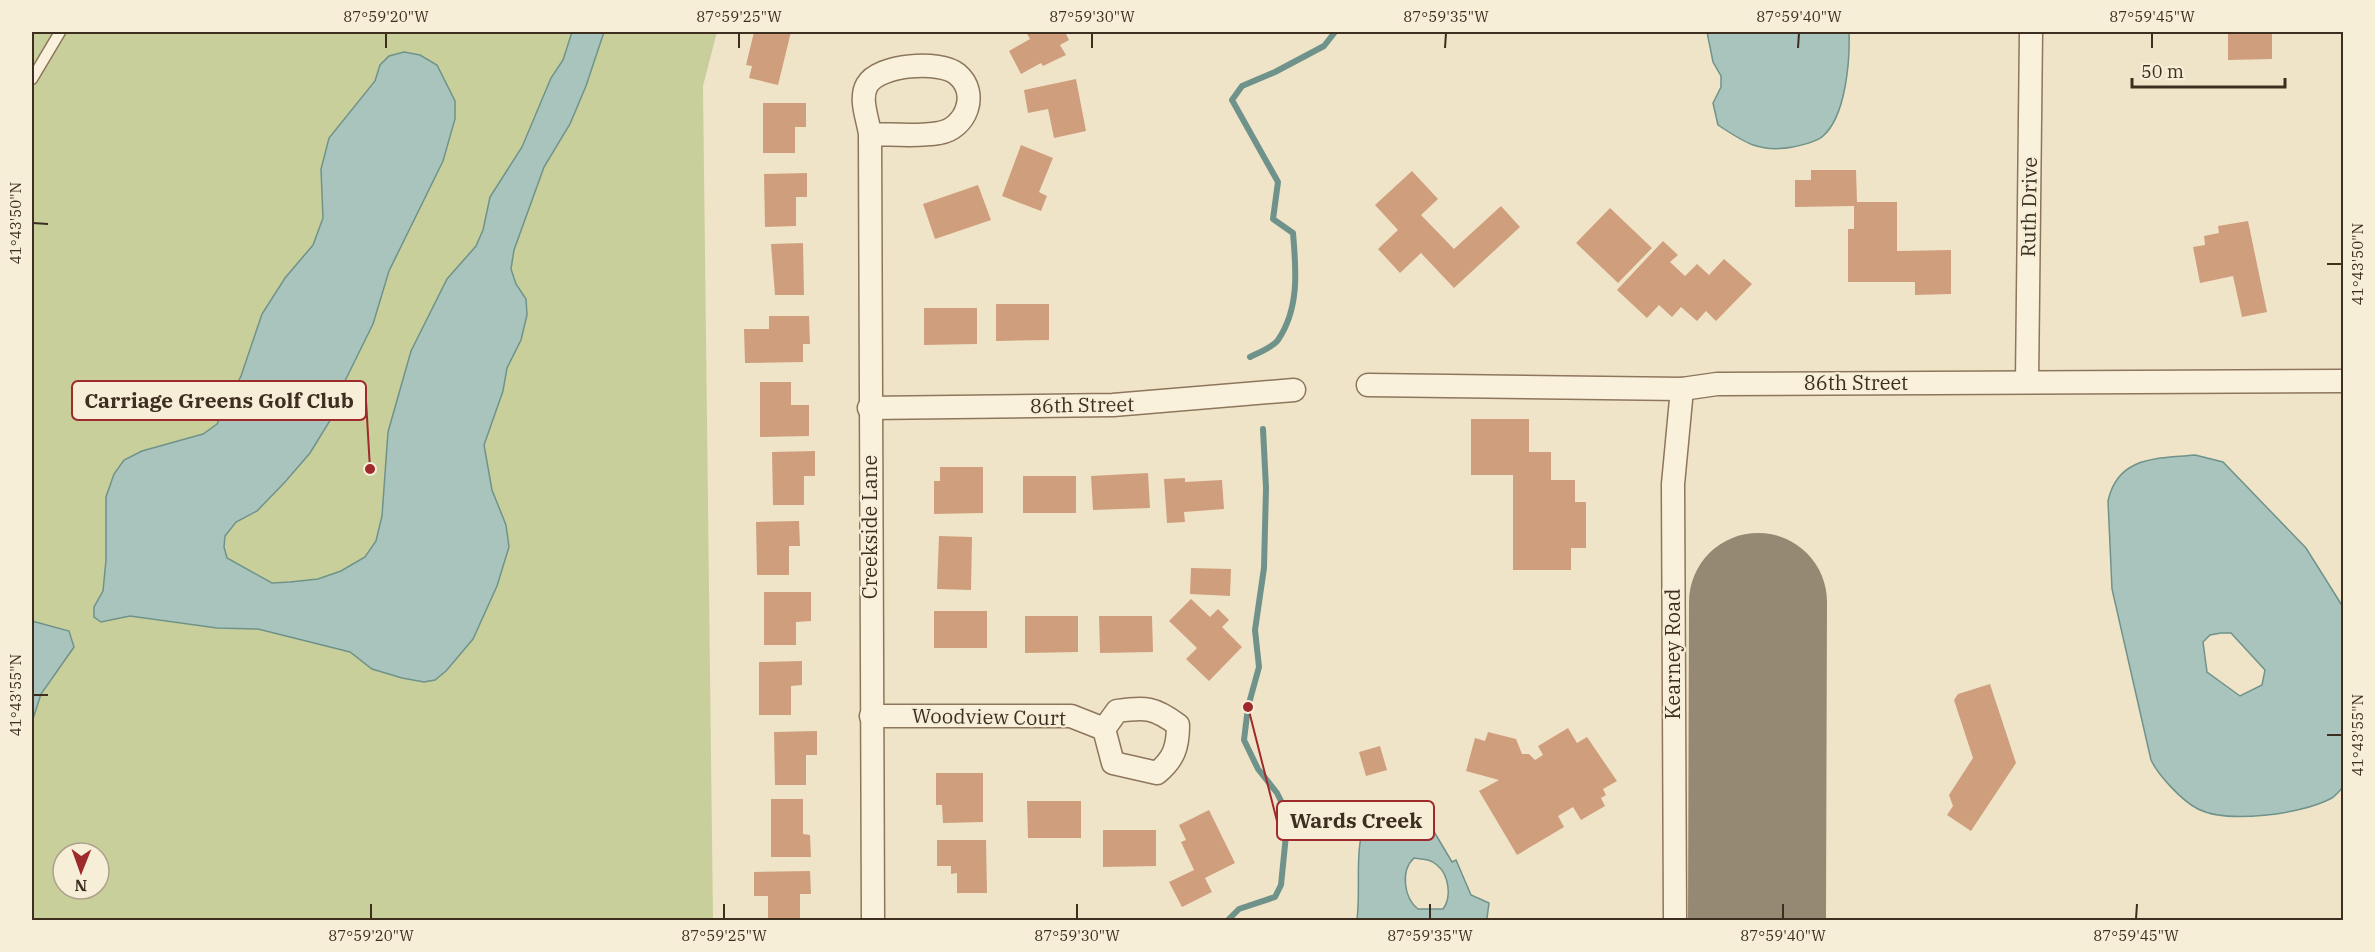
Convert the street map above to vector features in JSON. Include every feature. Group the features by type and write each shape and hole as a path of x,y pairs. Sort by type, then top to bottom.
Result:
{"street":[{"name":"Ruth Drive","path":"2027,382 2031,32"},
{"name":"Creekside Lane","path":"870,134 940,133 958,127 966,116 969,102 965,84 956,74 942,68 893,68 879,73 867,85 863,102 870,134 869,408 873,921"},
{"name":"86th Street","path":"1368,386 1682,388 1717,384 2343,381"},
{"name":"Kearney Road","path":"1675,921 1673,484 1682,388"},
{"name":"86th Street","path":"869,408 1113,405 1294,390"},
{"name":"Woodview Court","path":"871,716 1071,716 1104,729"}],"lane":[{"path":"32,80 60,32"}],"green space":[{"path":"32,32 717,32 703,86 713,920 32,920"}],"water":[{"path":"572,32 604,32 586,86 570,124 544,167 514,250 511,269 516,284 526,299 527,315 521,340 507,368 503,391 484,445 492,490 506,525 509,547 497,586 473,639 446,671 435,680 424,682 372,669 350,652 258,629 217,628 130,616 101,622 94,617 94,607 103,591 106,560 106,497 114,474 124,460 142,451 203,434 217,424 241,376 262,314 285,278 313,245 323,218 321,169 329,138 375,81 380,65 389,56 404,52 420,55 437,65 455,101 455,119 443,161 389,271 373,324 340,391 331,419 310,453 285,482 257,511 236,522 225,536 224,547 227,558 272,583 318,579 341,571 365,557 376,541 382,516 388,432 411,351 447,279 476,246 483,230 490,197 522,147 551,78 563,60"},
{"path":"1707,32 1849,32 1849,57 1845,87 1842,102 1831,127 1813,142 1771,149 1753,145 1718,125 1713,103 1721,87 1721,76 1713,62"},
{"path":"2195,455 2223,462 2306,548 2343,607 2343,787 2332,798 2317,804 2283,813 2264,815 2227,816 2211,813 2198,809 2178,794 2159,773 2151,760 2112,589 2108,501 2113,486 2130,467 2154,459","holes":["2231,633 2265,670 2262,685 2240,696 2207,672 2203,642 2210,635"]},
{"path":"32,621 69,631 74,647 41,694 32,722"},
{"path":"1417,803 1452,862 1456,860 1471,895 1489,903 1487,918 1484,920 1357,920 1359,858 1365,820 1364,810 1400,804 1401,818 1405,823 1405,809","holes":["1414,858 1435,863 1444,874 1447,880 1448,898 1443,909 1418,909 1413,904 1407,891 1405,877"]}],"building":[{"path":"754,32 791,32 778,85 749,78 752,66 746,65"},
{"path":"1026,32 1065,32 1069,40 1060,45 1066,55 1043,66 1041,63 1021,74 1009,51 1030,39"},
{"path":"2228,32 2272,32 2272,59 2228,60"},
{"path":"1076,79 1086,131 1054,138 1048,109 1028,113 1024,90"},
{"path":"763,103 806,103 806,127 795,127 795,153 763,153"},
{"path":"1021,145 1053,158 1039,192 1047,196 1041,211 1002,196"},
{"path":"1811,170 1856,170 1857,202 1897,202 1897,251 1951,250 1951,294 1915,295 1915,282 1848,282 1848,229 1854,229 1854,206 1795,207 1795,180 1811,180"},
{"path":"1412,171 1438,199 1421,215 1454,249 1501,206 1520,227 1454,288 1421,253 1400,273 1378,249 1398,230 1375,205"},
{"path":"807,173 807,197 796,197 796,226 765,227 764,174"},
{"path":"978,185 991,220 935,239 923,204"},
{"path":"1610,208 1652,248 1618,283 1576,243"},
{"path":"2248,221 2267,312 2242,317 2233,276 2200,283 2193,247 2205,245 2204,236 2219,233 2218,226"},
{"path":"1663,241 1678,255 1670,262 1685,276 1697,264 1709,275 1724,259 1752,284 1716,321 1706,311 1697,321 1681,307 1672,317 1659,305 1647,318 1617,290"},
{"path":"803,243 804,295 775,295 771,244"},
{"path":"996,304 1049,304 1049,340 996,341"},
{"path":"924,308 977,308 977,344 924,345"},
{"path":"769,316 809,316 810,344 803,344 803,362 745,363 744,329 769,329"},
{"path":"760,382 791,382 791,405 809,405 809,436 760,437"},
{"path":"1471,419 1529,419 1529,452 1551,452 1551,480 1575,480 1575,502 1586,502 1586,548 1571,548 1571,570 1513,570 1513,475 1471,475"},
{"path":"815,451 815,476 804,476 804,505 773,505 772,452"},
{"path":"940,467 983,467 983,513 934,514 934,481 940,481"},
{"path":"1148,473 1150,508 1093,510 1091,476"},
{"path":"1023,476 1076,476 1076,513 1023,513"},
{"path":"1185,478 1185,482 1222,480 1224,509 1184,512 1185,522 1167,523 1164,479"},
{"path":"799,521 800,546 789,546 789,575 757,575 756,522"},
{"path":"939,536 972,537 971,590 937,589"},
{"path":"1191,568 1231,569 1230,596 1190,594"},
{"path":"764,592 811,592 811,621 796,622 796,645 764,645"},
{"path":"1191,599 1210,617 1218,609 1229,620 1222,627 1242,647 1209,681 1186,659 1197,648 1169,621"},
{"path":"934,611 987,611 987,648 934,648"},
{"path":"1025,616 1078,616 1078,652 1025,653"},
{"path":"1099,616 1152,616 1153,652 1100,653"},
{"path":"802,661 802,685 791,686 791,715 759,715 759,662"},
{"path":"1990,684 2016,763 1971,831 1947,815 1953,806 1949,795 1973,758 1954,700 1958,694"},
{"path":"1568,728 1577,743 1587,737 1617,781 1603,789 1606,795 1601,798 1605,806 1581,820 1573,807 1558,816 1564,827 1517,855 1479,791 1499,780 1466,771 1475,738 1485,741 1488,732 1516,739 1522,754 1529,754 1535,760 1543,755 1538,746"},
{"path":"817,731 817,755 806,755 806,785 775,785 774,732"},
{"path":"1380,746 1387,770 1366,776 1359,752"},
{"path":"936,773 983,773 983,822 943,823 942,805 936,805"},
{"path":"771,799 803,799 803,834 810,835 811,857 771,857"},
{"path":"1027,801 1081,801 1081,838 1028,838"},
{"path":"1209,810 1235,863 1205,878 1212,892 1182,907 1169,882 1194,870 1181,842 1186,840 1179,825"},
{"path":"1103,830 1156,830 1156,866 1103,867"},
{"path":"937,840 986,840 987,893 957,893 957,873 951,874 951,866 937,866"},
{"path":"810,871 811,894 800,894 800,920 768,920 768,896 754,896 754,872"}],"waterway":[{"path":"1250,357 1276,343 1285,328 1295,288 1294,246 1293,233 1273,219 1278,182 1232,100 1242,86 1275,72 1324,46 1335,32"},
{"path":"1228,920 1239,909 1275,897 1281,885 1288,815 1277,793 1258,769 1244,740 1248,707 1259,667 1255,630 1264,568 1266,488 1263,429"}],"runway":[{"path":"1757,920 1758,602"}],"place":[{"name":"Carriage Greens Golf Club","path":"370,469"},
{"name":"Wards Creek","path":"1248,707"}]}
